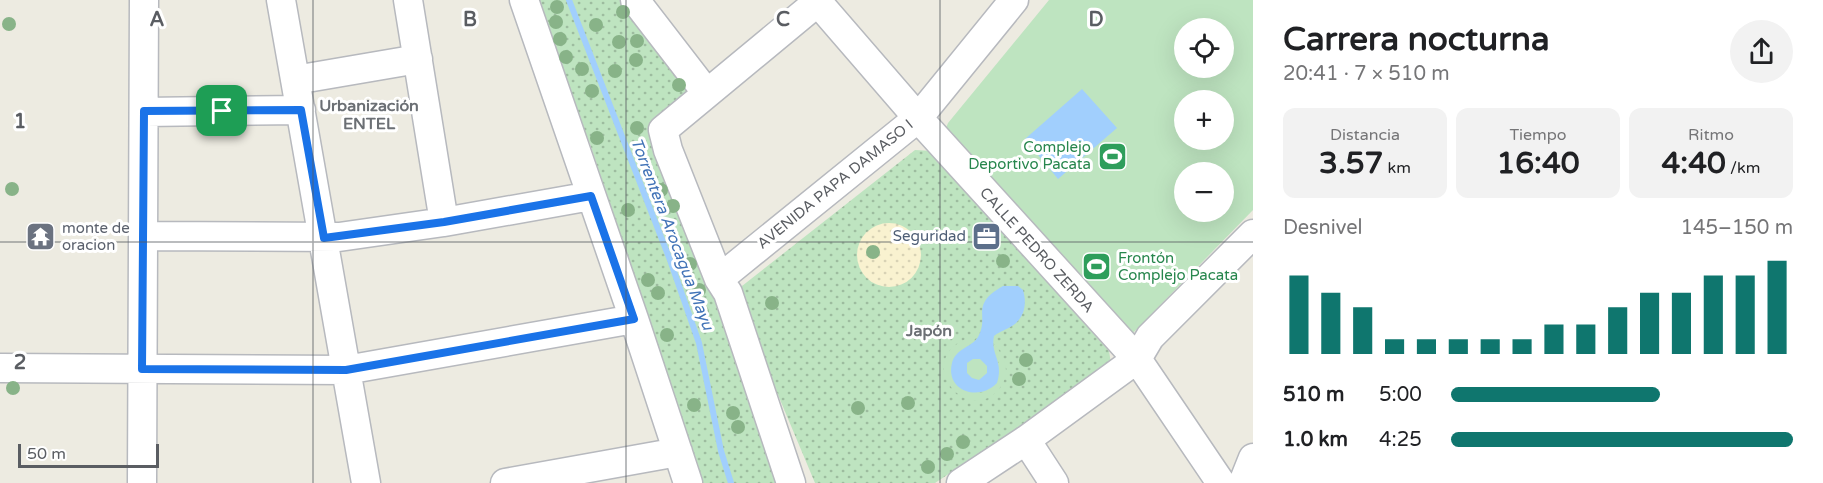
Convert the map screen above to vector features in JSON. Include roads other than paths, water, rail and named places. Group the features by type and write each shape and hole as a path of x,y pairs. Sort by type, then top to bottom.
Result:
{"street":[{"path":"142,483 144,0"},
{"path":"281,0 366,483"},
{"path":"408,0 444,222"},
{"path":"524,0 688,483"},
{"path":"635,0 706,92"},
{"name":"AVENIDA PAPA DAMASO I","path":"719,279 918,118 1014,0"},
{"path":"790,483 728,293 719,279 668,150 663,130 818,1"},
{"name":"CALLE PEDRO ZERDA","path":"818,1 918,118 1137,359 1221,483"},
{"path":"296,80 418,59"},
{"path":"144,111 301,110"},
{"path":"143,236 324,238 444,222 591,196"},
{"path":"961,483 1026,440 1137,359 1150,337 1253,234"},
{"path":"0,368 346,370 634,319"},
{"path":"1026,440 1054,483"},
{"path":"505,483 678,452"},
{"path":"1243,483 1253,458"}],"water":[{"path":"1082,89 1117,128 1058,179 1025,139"},
{"path":"1003,286 1018,286 1023,290 1024,310 1016,323 994,336 993,342 999,369 997,383 981,392 965,391 954,381 951,373 952,363 960,351 972,344 978,337 981,330 983,305 993,293","holes":["973,359 980,359 987,366 987,373 979,380 967,373 967,363"]}],"waterway":[{"name":"Torrentera Arocagua Mayu","path":"569,0 670,260 699,343 721,451 731,483"}],"place":[{"name":"Complejo Deportivo Pacata","path":"1112,156"},
{"name":"Seguridad","path":"987,236"},
{"name":"monte de oracion","path":"41,237"},
{"name":"Frontón Complejo Pacata","path":"1097,267"}],"district":[{"name":"Urbanización ENTEL","path":"369,115"},
{"name":"Japón","path":"929,331"}]}
